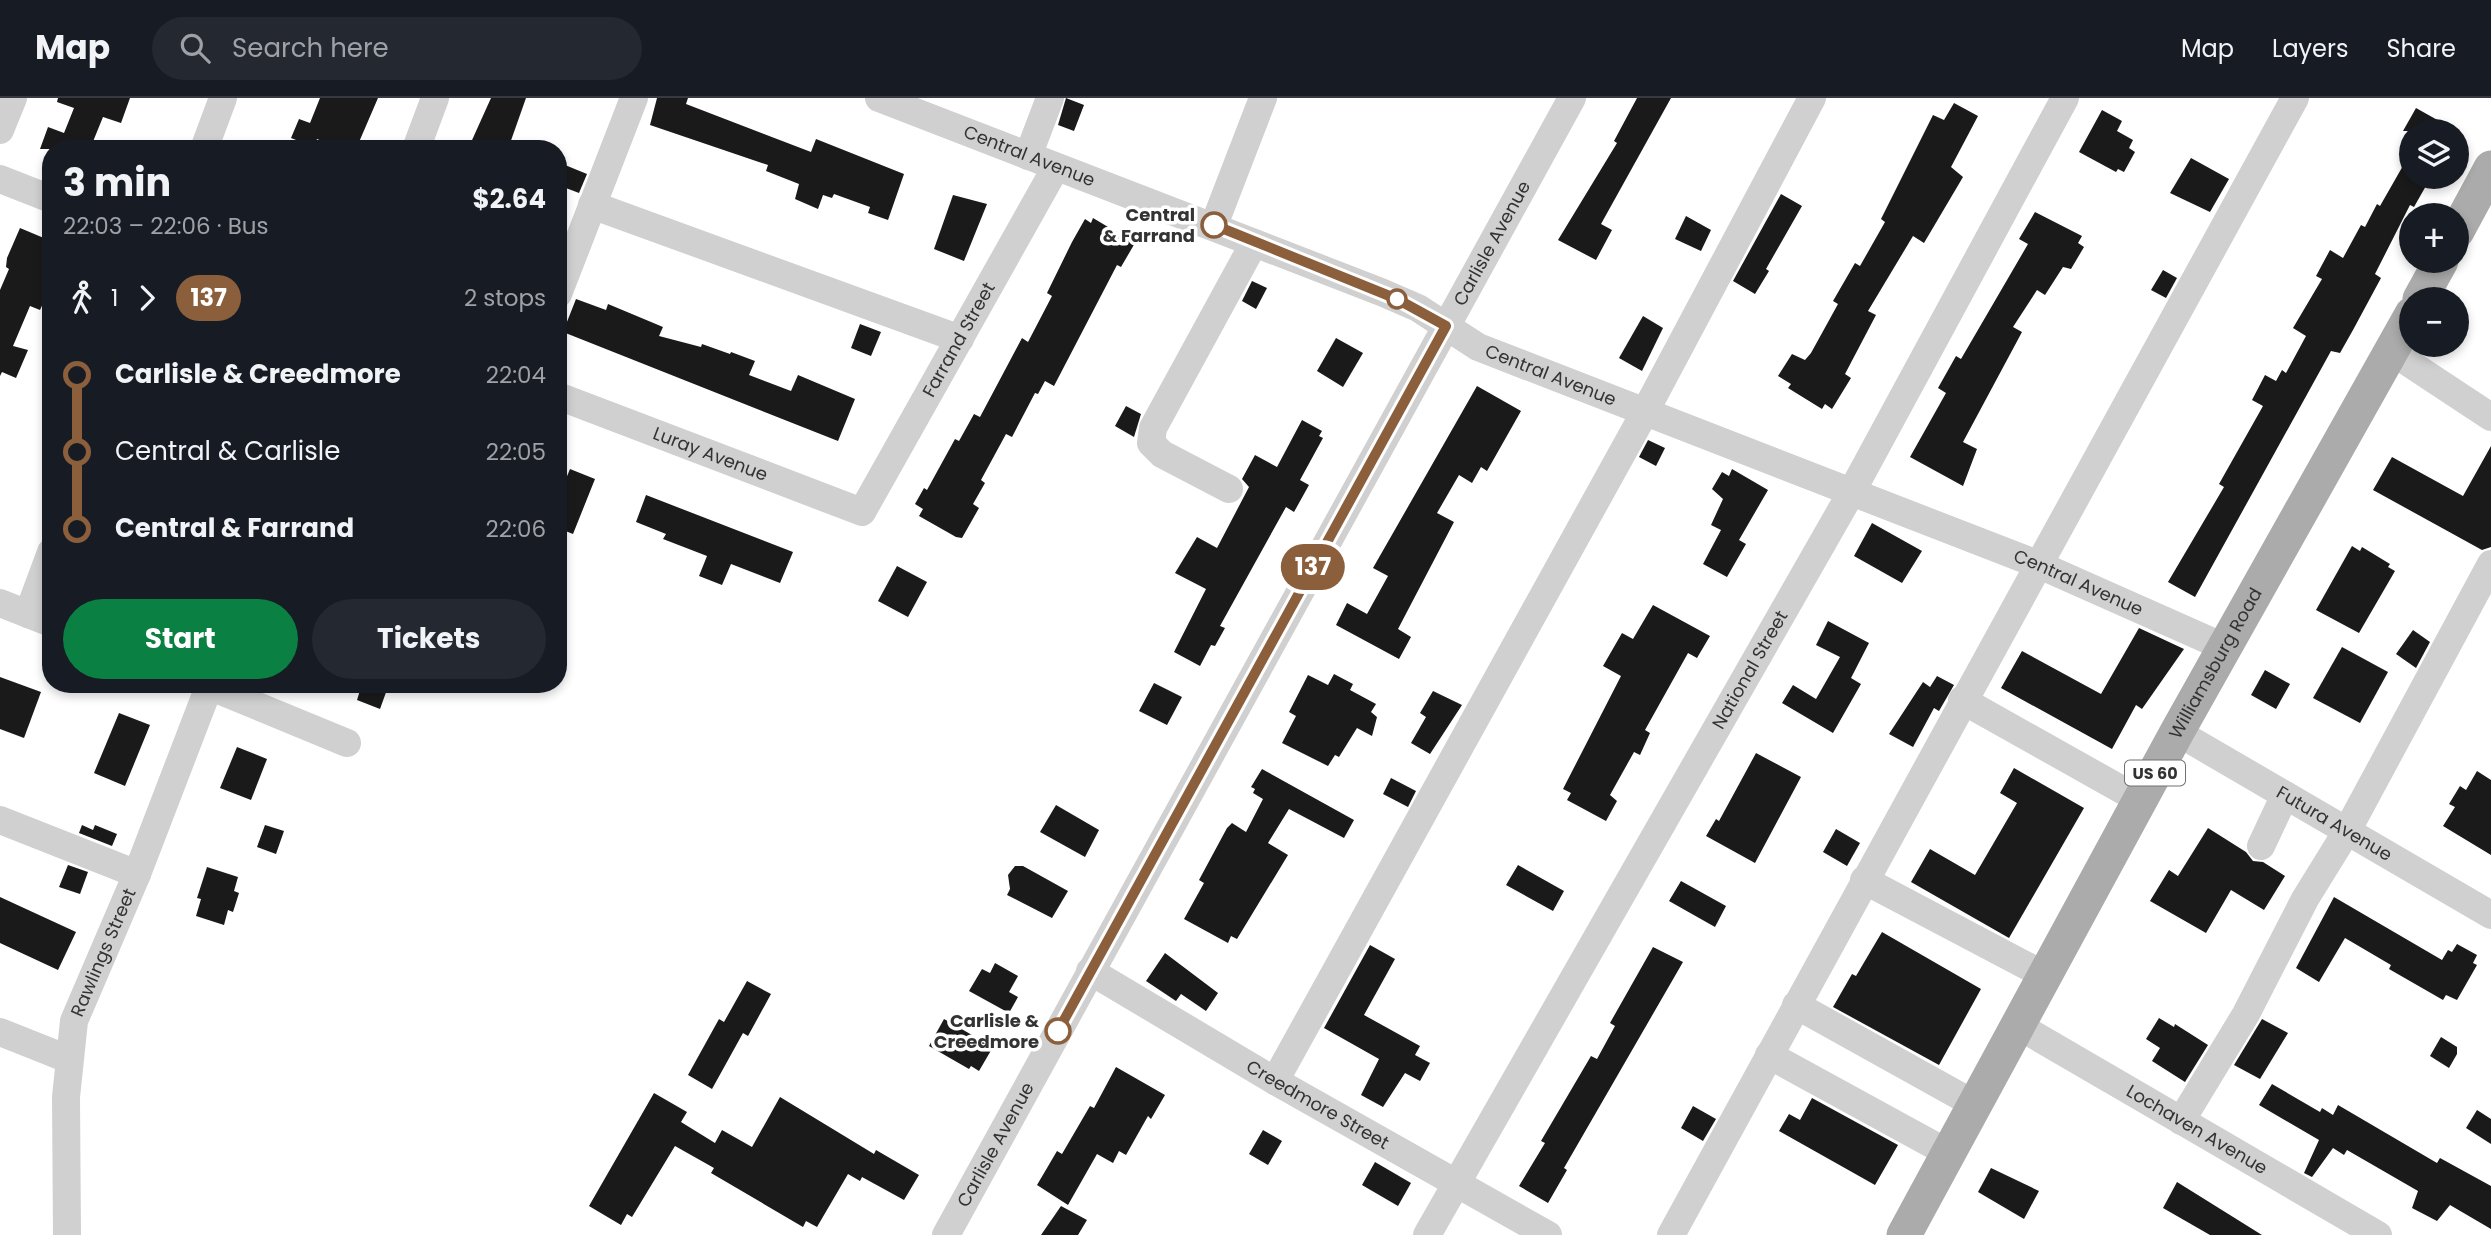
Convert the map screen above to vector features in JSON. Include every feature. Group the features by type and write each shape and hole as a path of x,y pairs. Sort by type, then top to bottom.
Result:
{"main road":[{"path":"2469,208 2491,168"},
{"name":"Williamsburg Road","path":"1904,1235 2177,732 2399,337"}],"street":[{"path":"0,130 13,98"},
{"path":"207,140 223,98"},
{"path":"419,140 435,98"},
{"path":"567,270 634,98"},
{"name":"Central Avenue","path":"879,98 1214,225 1397,299 1478,347 1646,410 2036,564 2224,647"},
{"path":"1028,156 1050,98"},
{"path":"1214,225 1263,98"},
{"name":"Carlisle Avenue","path":"946,1235 1572,98"},
{"path":"1275,1081 1646,410 1812,98"},
{"name":"National Street","path":"1427,1235 1852,493 2065,98"},
{"path":"1671,1235 2036,564 2295,98"},
{"name":"Farrand Street","path":"862,512 1056,167"},
{"path":"0,179 42,195"},
{"path":"592,205 960,338"},
{"path":"1229,489 1162,454 1151,443 1153,428 1254,243"},
{"path":"2391,351 2491,417"},
{"name":"Luray Avenue","path":"567,399 862,512"},
{"path":"2182,1121 2246,1014 2305,900 2347,831 2491,564"},
{"path":"0,603 39,618"},
{"name":"Rawlings Street","path":"67,1235 68,1059 74,1021 137,874 205,693"},
{"path":"227,693 347,743"},
{"path":"1962,700 2140,800"},
{"name":"Futura Avenue","path":"2177,732 2491,915"},
{"path":"2261,846 2286,795"},
{"path":"0,820 137,874"},
{"path":"1864,880 2044,975"},
{"name":"Creedmore Street","path":"1090,971 1275,1081 1548,1235"},
{"path":"1796,1005 1974,1104"},
{"name":"Lochaven Avenue","path":"2017,1025 2378,1235"},
{"path":"0,1032 68,1059"},
{"path":"1769,1055 1948,1153"}],"building":[{"path":"58,98 130,98 121,123 103,117 94,140 43,140 48,127 64,133 74,108 57,102"},
{"path":"320,98 378,98 360,140 291,138 299,119 310,123"},
{"path":"491,98 526,98 511,140 472,140"},
{"path":"657,98 688,98 686,104 811,152 816,139 904,174 888,220 868,213 870,207 834,194 832,198 823,195 818,209 795,199 799,184 766,171 768,165 650,125"},
{"path":"1066,98 1084,105 1074,131 1058,125"},
{"path":"1637,98 1671,98 1601,224 1612,230 1596,260 1558,240 1617,143 1614,141"},
{"path":"1954,103 1978,116 1951,167 1963,177 1924,243 1913,236 1868,311 1876,315 1845,374 1851,378 1832,409 1825,404 1822,409 1788,388 1791,384 1778,376 1792,354 1805,360 1811,353 1838,304 1833,301 1855,263 1860,266 1885,222 1881,219 1933,115 1944,120"},
{"path":"2416,108 2436,119 2410,119"},
{"path":"2102,110 2122,121 2117,131 2133,140 2129,148 2135,152 2124,172 2118,169 2116,172 2079,152"},
{"path":"2191,158 2229,179 2210,212 2170,193"},
{"path":"567,166 587,174 579,193 567,188"},
{"path":"2399,173 2399,189 2424,189 2416,203 2399,203 2399,227 2375,274 2381,278 2340,353 2331,351 2195,597 2168,582 2224,487 2219,484 2263,406 2252,400 2265,375 2276,381 2282,370 2286,373 2306,336 2293,328 2322,279 2316,276 2330,250 2343,258 2361,225 2365,227 2377,204 2380,206"},
{"path":"1781,194 1802,206 1755,294 1733,281"},
{"path":"953,195 987,204 964,261 934,249"},
{"path":"2035,212 2082,236 2078,243 2084,247 2071,269 2063,267 2045,295 2037,290 2013,327 2022,332 1963,442 1977,449 1963,486 1910,457 1946,393 1938,388 1956,356 1961,359 2028,244 2019,239"},
{"path":"1686,216 1711,230 1701,251 1675,239"},
{"path":"1093,218 1135,243 1121,267 1117,265 1054,386 1045,381 1038,394 1035,393 1012,437 1006,434 981,480 985,483 973,504 979,508 962,538 956,537 919,516 923,509 915,504 924,488 927,490 955,439 959,441 974,414 980,417 1022,338 1028,342 1052,296 1047,293 1072,242 1085,219 1091,223"},
{"path":"20,228 42,237 42,306 40,310 30,306 13,346 28,350 16,378 2,372 0,376 0,290 9,269 6,267"},
{"path":"2163,270 2177,278 2166,298 2151,290"},
{"path":"1252,281 1267,288 1256,309 1242,301"},
{"path":"576,299 606,310 608,304 663,327 659,336 701,347 702,344 755,361 749,375 791,391 798,375 855,399 838,441 567,334 567,322"},
{"path":"1643,316 1663,328 1642,371 1619,358"},
{"path":"860,324 881,332 871,356 851,348"},
{"path":"1336,338 1363,353 1343,387 1317,371"},
{"path":"1477,386 1521,411 1487,471 1481,467 1472,483 1459,475 1437,513 1454,522 1398,629 1411,637 1399,659 1336,625 1347,603 1367,614 1388,576 1373,568"},
{"path":"1126,406 1141,414 1134,437 1115,426"},
{"path":"1302,420 1322,431 1319,436 1323,438 1300,480 1309,485 1294,512 1286,507 1220,626 1225,628 1215,646 1211,645 1200,666 1174,652 1206,589 1175,573 1197,537 1217,548 1249,487 1242,479 1255,455 1277,467"},
{"path":"1648,440 1665,448 1656,466 1639,457"},
{"path":"2491,446 2491,547 2482,550 2373,490 2392,457 2463,496"},
{"path":"570,469 595,479 573,534 567,532 567,476"},
{"path":"1732,469 1768,490 1739,540 1746,544 1727,577 1703,564 1721,530 1711,525 1723,499 1712,489 1722,472 1729,476"},
{"path":"646,495 793,552 780,583 731,564 722,585 699,576 707,556 663,539 666,534 636,522"},
{"path":"1872,523 1922,551 1902,583 1854,556"},
{"path":"2352,546 2360,551 2362,547 2390,564 2388,567 2395,571 2359,633 2316,610"},
{"path":"897,566 927,582 908,617 878,601"},
{"path":"1653,605 1710,636 1697,658 1688,653 1645,730 1650,733 1640,755 1634,752 1610,795 1617,801 1606,821 1567,800 1571,793 1563,789 1621,676 1603,666 1622,633 1633,639"},
{"path":"1828,621 1869,643 1851,678 1861,684 1833,733 1782,703 1793,685 1816,699 1840,657 1816,645"},
{"path":"2139,628 2184,649 2142,709 2136,705 2112,749 2001,688 2022,651 2101,694"},
{"path":"2413,630 2430,642 2416,668 2396,654"},
{"path":"2342,647 2388,672 2360,723 2313,698"},
{"path":"2265,670 2290,684 2276,709 2251,695"},
{"path":"1334,674 1353,684 1350,690 1376,704 1371,712 1377,717 1372,736 1357,728 1339,757 1335,755 1328,766 1282,743 1296,716 1289,712 1308,675 1328,685"},
{"path":"1937,676 1954,685 1939,711 1934,708 1913,747 1889,734 1923,682 1930,687"},
{"path":"0,677 41,692 24,738 0,729"},
{"path":"1154,683 1182,697 1167,725 1139,711"},
{"path":"1433,691 1462,705 1430,754 1411,743 1426,717 1420,713"},
{"path":"359,693 386,693 380,709 357,700"},
{"path":"119,713 150,725 125,786 94,773"},
{"path":"237,747 267,759 251,800 220,788"},
{"path":"1756,753 1801,777 1755,863 1706,836 1716,819 1719,821"},
{"path":"2014,768 2084,808 2009,938 1911,882 1930,849 1975,875 2017,803 2000,793"},
{"path":"1262,769 1354,820 1344,838 1289,809 1268,843 1288,855 1237,939 1231,936 1228,943 1184,919 1204,883 1199,880 1227,828 1232,823 1246,832 1263,799 1253,793 1255,789 1251,787"},
{"path":"2477,771 2491,780 2491,855 2443,826 2455,807 2449,804 2460,786 2466,790"},
{"path":"1391,778 1416,791 1408,807 1383,794"},
{"path":"1056,805 1099,830 1085,857 1040,832"},
{"path":"82,825 93,830 95,825 117,834 112,846 79,833"},
{"path":"265,825 284,831 276,854 257,847"},
{"path":"2208,828 2246,852 2253,861 2263,862 2285,876 2264,910 2231,890 2206,933 2150,901 2169,870 2178,876"},
{"path":"1836,829 1860,843 1847,866 1823,852"},
{"path":"68,865 88,872 80,894 59,887"},
{"path":"1518,865 1564,891 1553,911 1506,885"},
{"path":"1015,866 1023,866 1068,891 1052,918 1007,895 1010,889 1008,875"},
{"path":"207,867 238,877 234,891 239,893 233,912 228,910 224,925 196,916 201,899 197,898"},
{"path":"1681,881 1726,906 1715,927 1669,901"},
{"path":"0,897 76,932 58,970 0,943"},
{"path":"2334,897 2442,960 2448,950 2452,952 2457,944 2477,955 2473,963 2477,965 2457,1000 2446,995 2443,1000 2389,969 2391,965 2345,938 2319,982 2296,968"},
{"path":"1882,932 1981,989 1939,1065 1833,1007 1852,974 1856,976"},
{"path":"1370,945 1395,959 1364,1015 1420,1046 1415,1055 1430,1063 1420,1081 1405,1073 1383,1107 1361,1095 1379,1059 1324,1028"},
{"path":"1653,947 1683,962 1564,1168 1567,1170 1548,1203 1519,1186 1545,1143 1541,1141 1591,1056 1597,1059 1615,1026 1610,1023"},
{"path":"1165,953 1218,993 1206,1011 1181,994 1176,1001 1146,981"},
{"path":"995,963 1018,976 1009,992 1018,997 1009,1013 969,991 982,969 990,973"},
{"path":"747,981 771,994 748,1036 743,1033 712,1089 688,1075 719,1019 724,1022"},
{"path":"2159,1018 2174,1027 2175,1024 2208,1045 2185,1082 2152,1061 2160,1048 2146,1039"},
{"path":"944,1019 993,1047 979,1071 971,1066 969,1069 929,1046"},
{"path":"2262,1019 2288,1033 2260,1079 2234,1065"},
{"path":"2441,1037 2457,1047 2457,1054 2449,1068 2430,1056"},
{"path":"1116,1067 1165,1095 1151,1119 1148,1116 1126,1155 1119,1151 1113,1163 1097,1154 1068,1205 1037,1185 1057,1151 1062,1154 1090,1106 1094,1108"},
{"path":"2272,1084 2320,1112 2322,1108 2333,1115 2338,1105 2437,1163 2440,1158 2491,1186 2491,1229 2450,1205 2437,1221 2412,1208 2418,1191 2347,1150 2344,1155 2333,1148 2312,1177 2304,1173 2319,1140 2259,1105"},
{"path":"654,1093 687,1112 681,1122 715,1143 722,1130 752,1147 780,1097 874,1154 876,1150 919,1175 904,1200 862,1177 860,1181 848,1174 817,1227 806,1221 803,1227 711,1173 714,1168 675,1146 632,1217 627,1214 621,1225 589,1206"},
{"path":"1812,1098 1898,1145 1875,1185 1779,1131 1789,1114 1800,1120"},
{"path":"1693,1106 1716,1119 1703,1141 1681,1128"},
{"path":"2477,1110 2491,1119 2491,1144 2466,1128"},
{"path":"1263,1130 1282,1141 1268,1165 1249,1154"},
{"path":"1375,1162 1411,1183 1398,1206 1362,1185"},
{"path":"1991,1168 2039,1191 2024,1219 1978,1192"},
{"path":"2177,1182 2262,1235 2210,1235 2163,1208"},
{"path":"1061,1206 1087,1220 1078,1235 1041,1235"}],"bus line":[{"name":"137","path":"1058,1031 1446,326 1418,308 1214,225"}],"place":[{"name":"Central & Farrand","path":"1214,225"},
{"name":"Carlisle & Creedmore","path":"1058,1031"}]}
